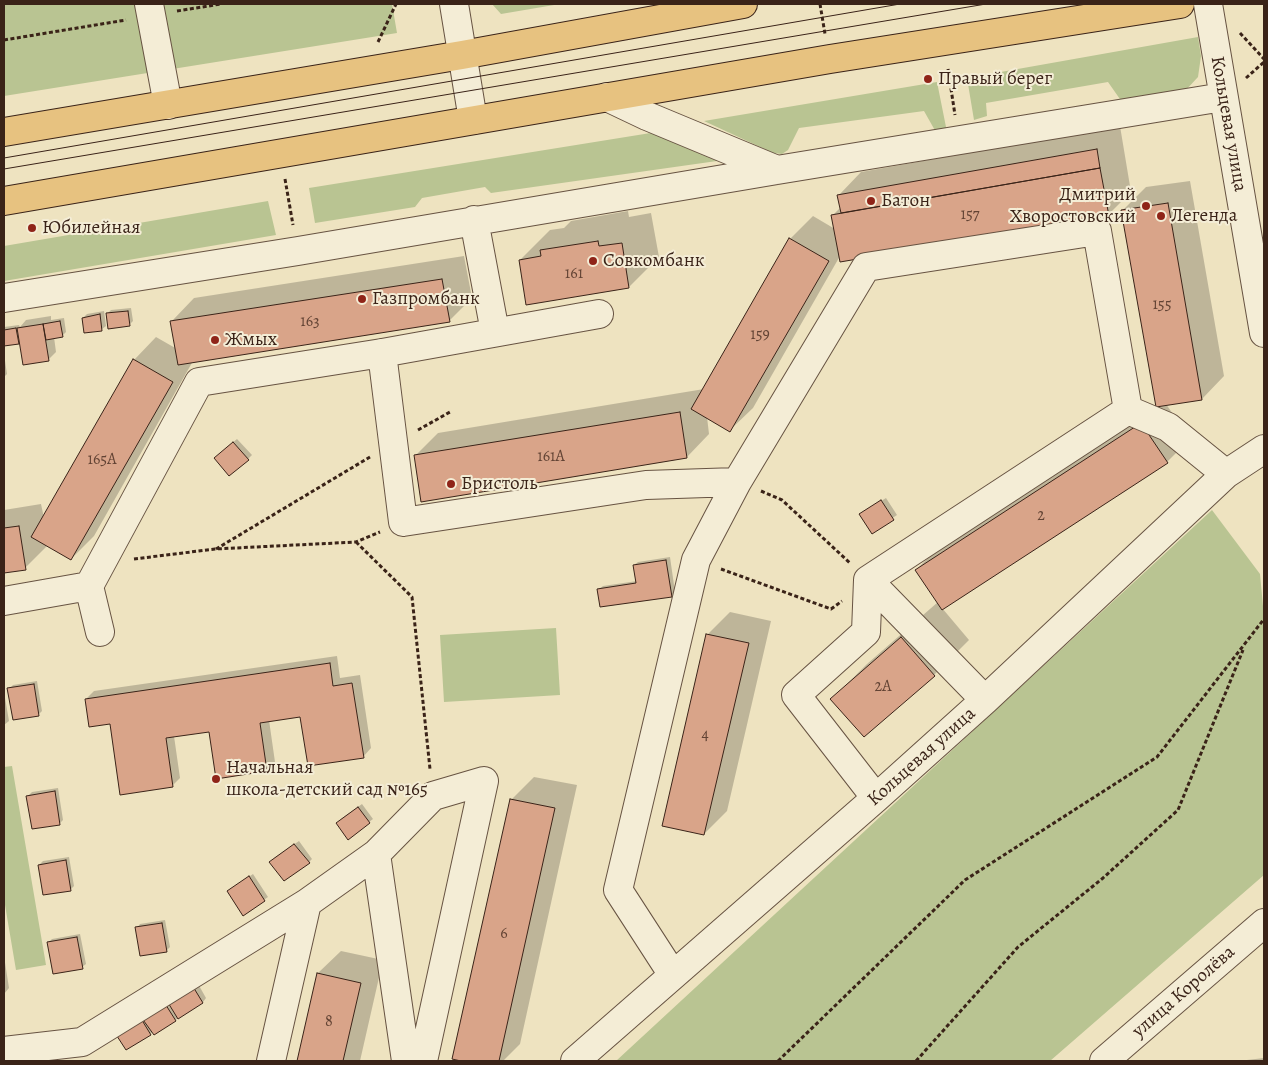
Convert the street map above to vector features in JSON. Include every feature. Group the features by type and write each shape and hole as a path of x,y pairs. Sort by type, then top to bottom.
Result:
{"highway":[{"path":"4,132 462,55 743,4"},
{"path":"4,201 839,58 1180,4"}],"street":[{"path":"454,4 473,120"},
{"name":"Кольцевая улица","path":"1208,4 1264,333"},
{"path":"150,10 168,105"},
{"path":"607,97 647,116 777,170"},
{"path":"4,298 1223,97"},
{"path":"474,220 495,332"},
{"path":"673,974 618,890 696,560 737,482 866,268 1097,231 1128,410"},
{"path":"100,632 89,586 199,382 382,353 599,314"},
{"path":"382,353 403,522 646,485 737,482"},
{"path":"1128,410 1168,427 1226,474"},
{"path":"868,580 1128,410"},
{"name":"Кольцевая улица","path":"575,1061 876,798 985,700 1226,474 1264,449"},
{"path":"868,580 985,700"},
{"path":"868,580 866,632 796,695 876,798"},
{"path":"4,601 89,586"},
{"path":"5,1044 84,1052 307,903 376,854 433,796 484,781 423,1061"},
{"path":"376,854 406,1061"},
{"path":"271,1061 307,903"},
{"name":"улица Королёва","path":"1104,1061 1264,923"}],"path":[{"path":"4,40 150,10 221,4"},
{"path":"820,4 826,37"},
{"path":"1235,28 1264,58"},
{"path":"948,69 959,140"},
{"path":"285,178 294,230"},
{"path":"215,549 450,412"},
{"path":"696,560 831,609 868,580 782,500 737,482"},
{"path":"127,560 215,549 356,542 412,597 433,796"},
{"path":"778,1061 965,880 1157,757 1245,646 1264,619"},
{"path":"916,1061 1018,947 1103,878 1178,810 1245,646"}],"green space":[{"path":"4,4 392,4 397,33 4,96"},
{"path":"492,4 560,4 501,14"},
{"path":"1198,37 1201,56 1198,77 1185,91 1122,102 1108,82 986,103 987,116 974,120 967,78"},
{"path":"937,82 947,132 937,134 924,111 799,128 788,150 782,154 773,153 704,121"},
{"path":"663,131 724,160 491,193 485,187 422,198 415,207 315,223 309,188"},
{"path":"268,201 276,235 4,281 4,246"},
{"path":"1212,510 1260,574 1264,617 1264,875 1050,1061 616,1061"},
{"path":"556,628 560,695 444,702 440,635"},
{"path":"12,766 46,965 16,970 4,899 4,767"}],"building":[{"path":"1097,149 1100,168 841,213 837,195"},
{"path":"1100,168 1109,216 840,262 831,215"},
{"path":"1168,203 1202,400 1156,407 1121,210"},
{"path":"789,238 829,261 730,432 691,409"},
{"path":"598,241 599,246 622,243 629,288 526,305 519,260 541,256 540,250"},
{"path":"442,279 450,322 178,365 170,321"},
{"path":"128,311 130,326 108,329 106,313"},
{"path":"100,314 102,331 84,333 82,318"},
{"path":"60,321 63,337 46,340 43,324"},
{"path":"43,324 49,361 23,365 17,328"},
{"path":"16,328 19,344 4,346 4,330"},
{"path":"133,359 173,382 71,560 31,537"},
{"path":"680,412 687,458 421,502 414,455"},
{"path":"1141,423 1168,463 942,610 915,570"},
{"path":"233,442 249,460 229,476 214,458"},
{"path":"881,500 894,520 872,534 859,514"},
{"path":"19,526 26,570 4,573 4,528"},
{"path":"666,560 672,597 600,607 597,589 636,583 633,565"},
{"path":"706,634 749,643 704,835 662,826"},
{"path":"901,637 935,676 864,737 830,699"},
{"path":"330,663 333,686 352,683 364,758 308,766 300,717 260,723 267,771 216,779 209,732 166,738 173,787 120,795 110,724 89,727 85,699"},
{"path":"34,684 39,716 13,720 7,688"},
{"path":"55,791 60,825 32,829 26,796"},
{"path":"510,799 555,808 499,1061 461,1061 452,1059"},
{"path":"358,807 370,823 348,840 336,823"},
{"path":"294,844 310,863 284,881 269,862"},
{"path":"66,860 71,891 43,895 38,865"},
{"path":"249,876 265,901 243,916 227,891"},
{"path":"162,923 167,952 140,956 135,927"},
{"path":"77,937 83,969 53,974 47,942"},
{"path":"317,973 361,983 343,1061 297,1061"},
{"path":"192,985 203,1003 178,1019 167,1001"},
{"path":"164,1002 176,1021 154,1035 141,1017"},
{"path":"140,1017 151,1035 126,1050 115,1033"}],"tram line":[{"path":"4,158 900,4"},
{"path":"4,169 986,4"}],"place":[{"name":"Правый берег","path":"928,79"},
{"name":"Батон","path":"871,201"},
{"name":"Дмитрий Хворостовский","path":"1146,206"},
{"name":"Легенда","path":"1161,216"},
{"name":"Юбилейная","path":"32,228"},
{"name":"Совкомбанк","path":"593,261"},
{"name":"Газпромбанк","path":"362,299"},
{"name":"Жмых","path":"215,340"},
{"name":"Бристоль","path":"451,484"},
{"name":"Начальная школа-детский сад №165","path":"216,779"}]}
